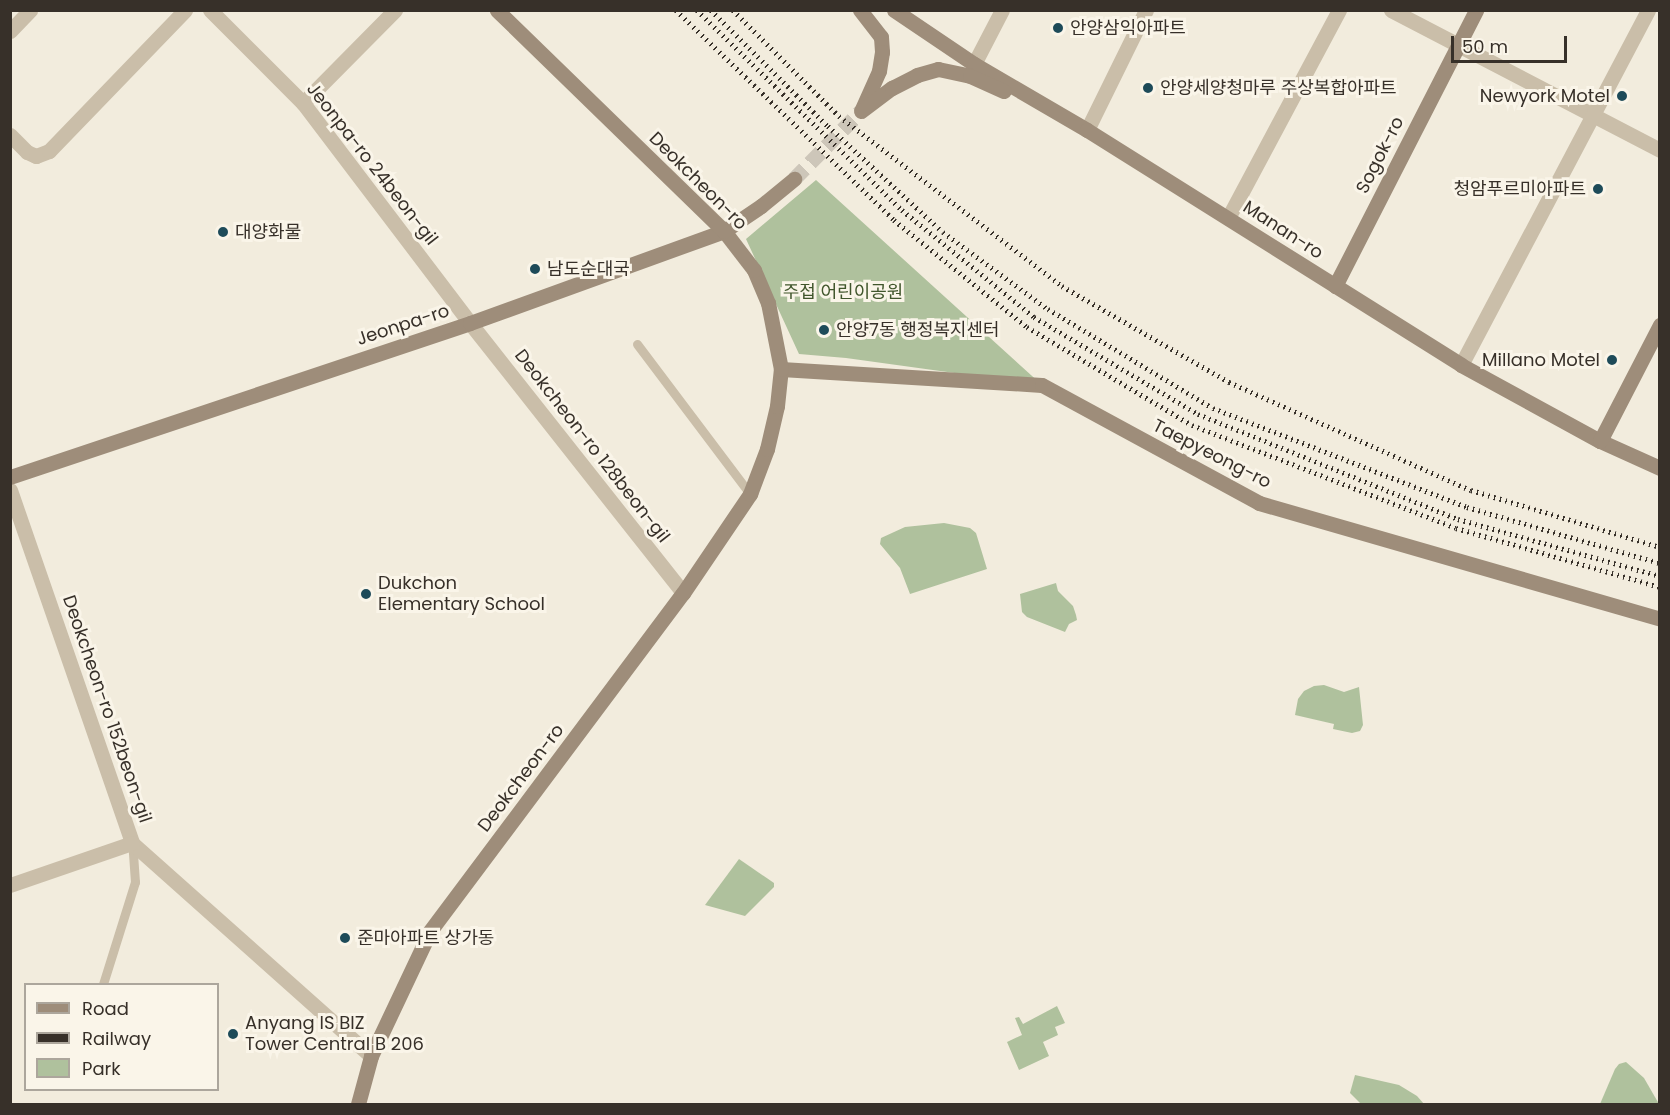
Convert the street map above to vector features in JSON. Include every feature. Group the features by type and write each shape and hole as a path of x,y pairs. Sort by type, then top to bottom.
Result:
{"street":[{"path":"10,31 30,10"},
{"path":"10,135 27,152 36,156 49,151 185,10"},
{"name":"Jeonpa-ro 24beon-gil","path":"210,10 303,103 470,323"},
{"path":"303,103 395,10"},
{"name":"Deokcheon-ro","path":"357,1104 371,1056 430,932 683,593 750,494 767,449 781,369 765,295 754,270 724,231 497,10"},
{"path":"861,10 881,37 882,52 879,71 861,111 892,88 917,75 938,69 970,75 1004,91 1028,95"},
{"name":"Manan-ro","path":"894,10 974,64 1087,130 1461,364 1600,441 1659,468"},
{"path":"974,64 1002,10"},
{"path":"1087,130 1146,10"},
{"path":"1228,218 1339,10"},
{"path":"1391,10 1457,47 1659,150"},
{"name":"Sogok-ro","path":"1335,286 1476,10"},
{"path":"1461,364 1648,10"},
{"name":"Jeonpa-ro","path":"10,477 470,323 724,231 761,206 794,179"},
{"name":"Deokcheon-ro 128beon-gil","path":"470,323 683,593"},
{"path":"1600,441 1659,325"},
{"name":"Taepyeong-ro","path":"781,369 1042,385 1259,503 1659,619"},
{"name":"Deokcheon-ro 152beon-gil","path":"10,490 132,843 371,1056"},
{"path":"10,885 132,843"}],"lane":[{"path":"637,345 750,494"},
{"path":"103,983 135,882 132,843"}],"green space":[{"name":"주접 어린이공원","path":"816,180 1042,385 846,358 799,354 746,239"},
{"path":"944,523 970,528 976,533 987,569 910,594 900,568 880,544 881,538 905,527"},
{"path":"1056,583 1058,591 1073,606 1077,620 1069,624 1065,632 1027,617 1022,612 1020,594"},
{"path":"1324,685 1344,692 1359,687 1363,725 1360,731 1352,733 1333,729 1334,724 1295,715 1298,699 1304,691 1314,686"},
{"path":"739,859 774,883 774,887 745,916 705,905"},
{"path":"1057,1006 1065,1023 1055,1027 1058,1035 1043,1042 1049,1056 1019,1070 1007,1042 1022,1035 1015,1018 1019,1017 1023,1024"},
{"path":"1626,1062 1644,1078 1659,1104 1600,1104 1615,1069 1619,1064"},
{"path":"1355,1075 1399,1085 1417,1096 1424,1104 1361,1104 1350,1093"}],"tunnel":[{"path":"794,179 861,111"}],"railway":[{"path":"676,10 894,220 1027,327 1192,425 1456,528 1660,587"},
{"path":"697,10 902,210 1034,317 1198,414 1458,519 1660,576"},
{"path":"711,10 828,126 943,232 1048,309 1213,408 1467,507 1660,563"},
{"path":"733,10 839,116 1062,286 1229,382 1471,490 1660,547"}],"place":[{"name":"안양삼익아파트","path":"1058,28"},
{"name":"안양세양청마루 주상복합아파트","path":"1148,88"},
{"name":"Newyork Motel","path":"1622,96"},
{"name":"청암푸르미아파트","path":"1598,189"},
{"name":"대양화물","path":"223,232"},
{"name":"남도순대국","path":"535,269"},
{"name":"안양7동 행정복지센터","path":"824,330"},
{"name":"Millano Motel","path":"1612,360"},
{"name":"Dukchon Elementary School","path":"366,594"},
{"name":"준마아파트 상가동","path":"345,938"},
{"name":"Anyang IS BIZ Tower Central B 206","path":"233,1034"}]}
